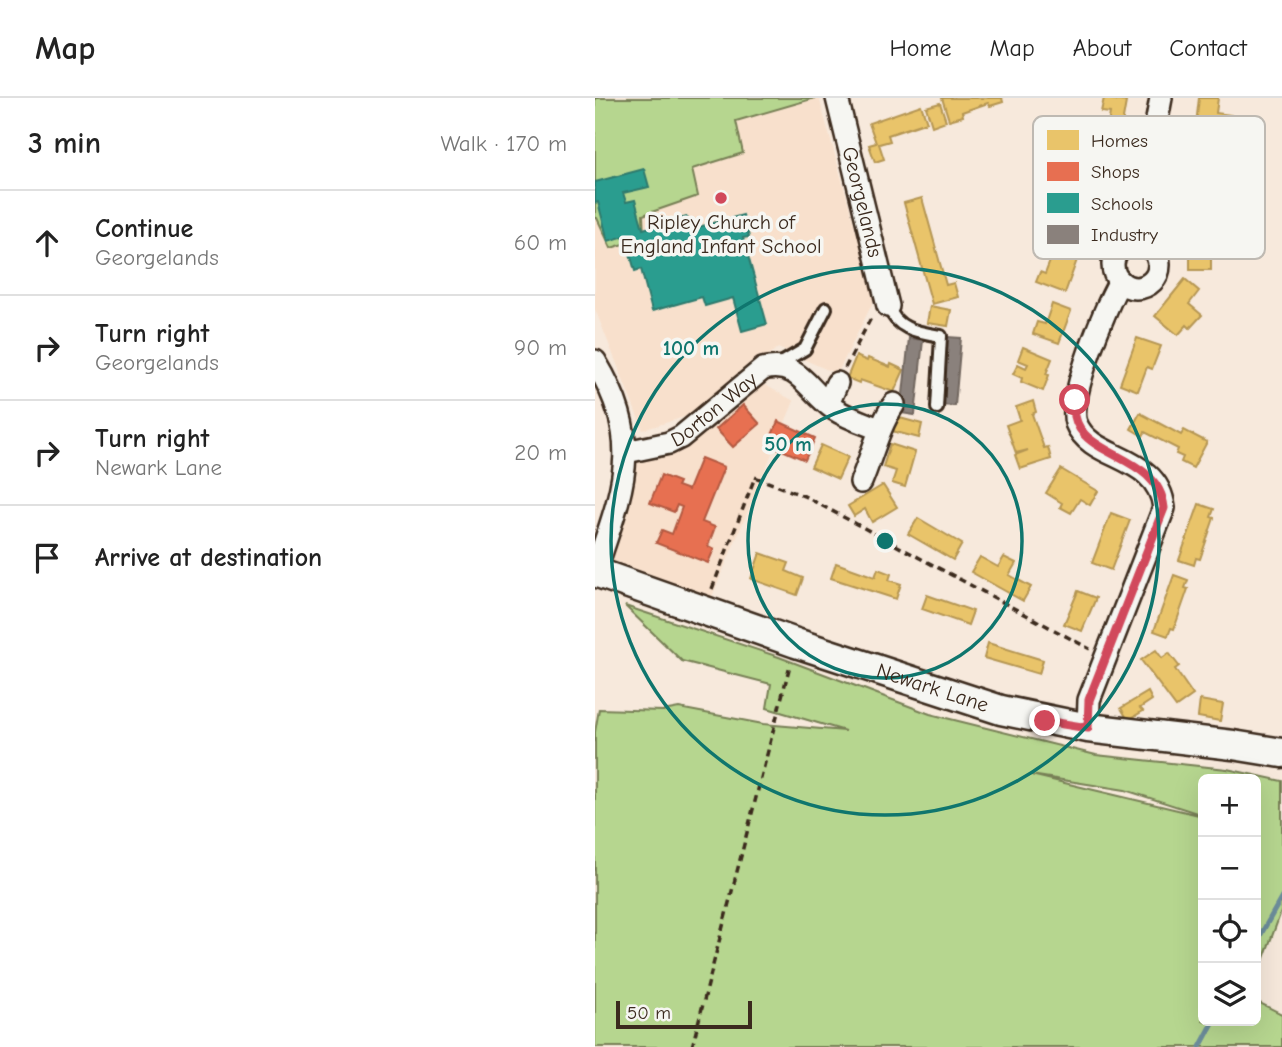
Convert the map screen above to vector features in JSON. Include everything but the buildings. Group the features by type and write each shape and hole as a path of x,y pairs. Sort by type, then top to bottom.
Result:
{"main road":[{"name":"Newark Lane","path":"595,572 796,643 990,707 1045,721 1088,728 1233,745 1282,754"}],"street":[{"name":"Georgelands","path":"837,98 886,299"},
{"path":"1158,116 1161,98"},
{"path":"1114,259 1113,270 1120,281 1138,288 1153,281 1157,274 1158,259"},
{"path":"1088,728 1089,700 1164,508 1163,494 1156,483 1145,472 1090,440 1081,432 1073,410 1106,306 1120,281"},
{"path":"595,360 617,403 626,452 623,481 595,572"},
{"name":"Dorton Way","path":"626,452 669,443 681,437 763,369 776,366 797,374 828,404 857,421 879,429"},
{"path":"828,404 837,383"},
{"path":"861,482 874,452 879,429 894,404"}],"lane":[{"path":"886,299 897,322 904,327 941,336 937,408"},
{"path":"776,366 805,349 826,308"}],"path":[{"path":"837,383 886,299"},
{"path":"703,610 755,478 804,496 1081,645 1107,655"},
{"path":"692,1047 796,643"}],"shaded area":[{"name":"Ripley Church of England Infant School","path":"595,98 819,98 875,298 837,374 778,348 687,416 643,430 595,309"},
{"path":"752,378 794,401 706,611 595,572 626,452 654,447"}],"green space":[{"path":"595,98 815,98 736,121 743,153 692,169 698,196 643,215 644,238 611,248 595,218"},
{"path":"625,606 779,657 930,714 1096,755 1227,769 1250,774 1198,774 1198,813 1125,790 1031,775 1198,815 1198,1026 1261,1026 1261,1004 1282,1014 1282,1047 595,1047 595,732 599,709 663,711 679,708 763,724 845,731 767,708 771,684 682,661"},
{"path":"1261,776 1282,781 1282,909 1261,966"}],"waterway":[{"path":"1261,934 1282,897"},
{"path":"1200,1047 1211,1026"}],"place":[{"name":"Ripley Church of England Infant School","path":"721,198"}],"route":[{"path":"1045,721 1088,728 1089,700 1164,508 1163,494 1145,472 1081,432 1073,410 1075,400"}]}
